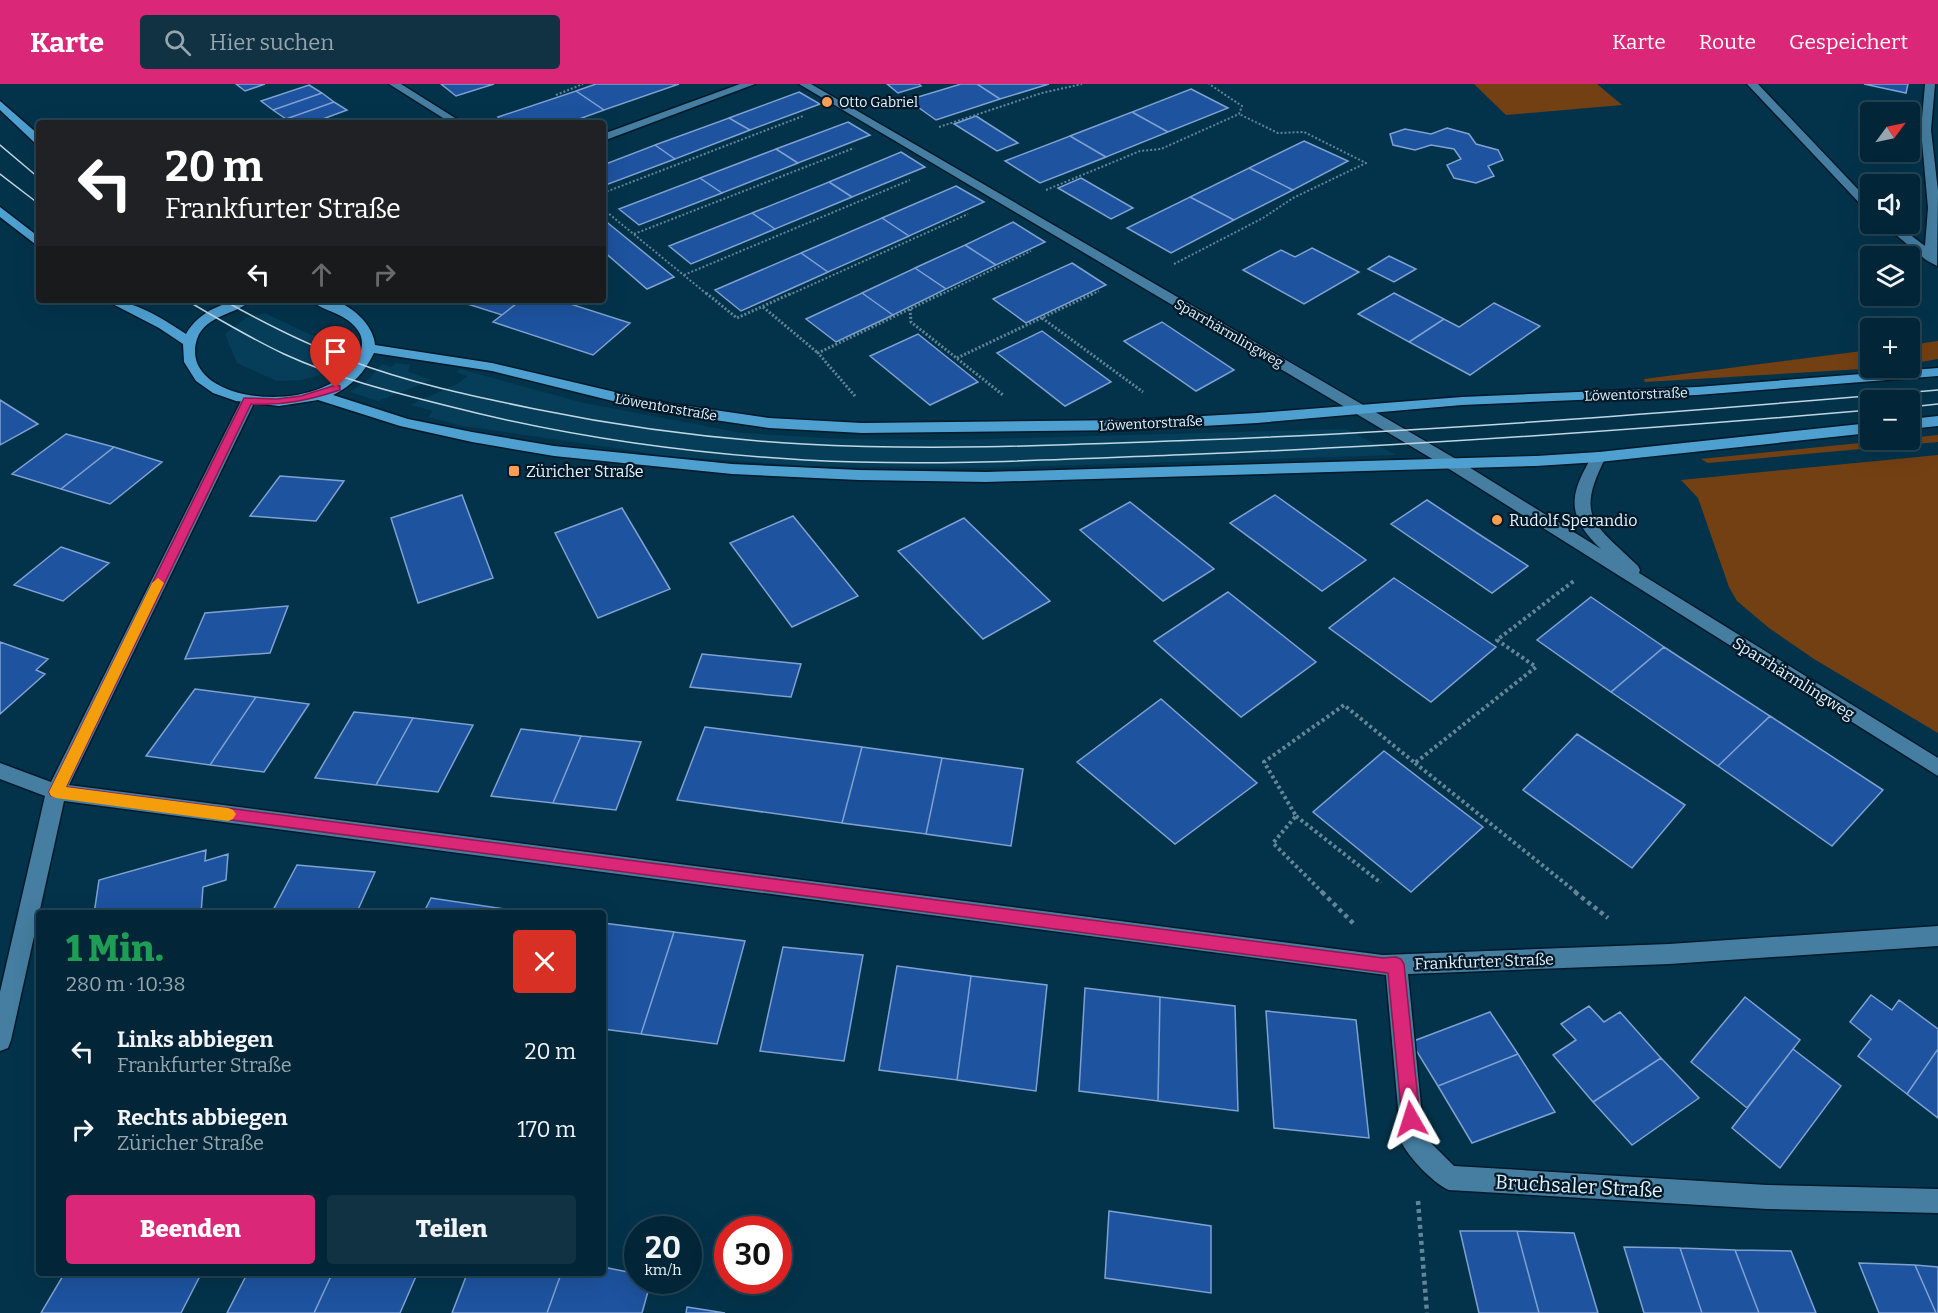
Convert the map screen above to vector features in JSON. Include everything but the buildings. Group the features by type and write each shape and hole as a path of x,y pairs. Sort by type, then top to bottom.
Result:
{"main road":[{"path":"0,104 36,138"},
{"path":"0,211 36,241"},
{"path":"117,303 164,325 189,342"},
{"path":"239,303 212,316 197,328 189,342 189,358 196,375 227,395 248,401 277,403 319,395 350,379 364,365 370,348 367,332 352,317 327,303"},
{"name":"Löwentorstraße","path":"370,348 492,367 653,406 769,423 862,428 1130,425 1462,401 1720,390 1938,372"},
{"path":"319,395 405,423 554,451 732,469 859,475 986,477 1599,457 1860,429"},
{"path":"1920,423 1938,421"}],"street":[{"path":"394,84 453,120"},
{"path":"606,137 750,84"},
{"name":"Sparrhärmlingweg","path":"804,84 1451,463 1938,768"},
{"path":"1752,84 1860,197"},
{"path":"1930,84 1926,130 1936,208 1934,260"},
{"path":"1902,234 1934,260"},
{"path":"0,1040 56,792 248,401"},
{"name":"Sparrhärmlingweg","path":"1599,457 1587,476 1581,492 1580,503 1583,519 1650,588"},
{"name":"Frankfurter Straße","path":"0,771 56,792 1371,964 1669,954 1938,936"},
{"path":"1396,964 1413,1140"},
{"name":"Bruchsaler Straße","path":"1413,1140 1449,1178 1767,1197 1938,1201"}],"path":[{"path":"556,94 583,84"},
{"path":"634,234 894,137 1042,93 1082,84"},
{"path":"606,211 737,318 1006,202 1140,151 1161,149 1239,114 1242,106 1209,84"},
{"path":"606,192 837,103"},
{"path":"957,358 1042,318 1137,278 1263,218 1293,198 1366,163 1304,132 1278,133 1239,114"},
{"path":"684,275 944,166"},
{"path":"818,353 1064,236"},
{"path":"763,307 818,353 855,397"},
{"path":"910,309 911,322 1004,395"},
{"path":"1042,318 1151,398"},
{"path":"1414,763 1536,667 1497,640 1602,559"},
{"path":"1381,882 1296,816 1264,762 1344,705 1610,920"},
{"path":"1296,816 1273,843 1396,964"},
{"path":"1413,1140 1428,1313"}],"shaded area":[{"path":"1474,84 1597,84 1622,105 1506,115"},
{"path":"265,313 330,344 331,364 320,375 301,380 277,381 237,363 225,334 246,318"},
{"path":"1938,341 1938,359 1920,362 1920,344"},
{"path":"1860,351 1860,369 1645,382 1644,379"},
{"path":"396,363 410,365 408,372 432,380 378,401 350,392 369,379 382,364 391,367"},
{"path":"460,369 584,403 742,433 840,439 953,440 1346,429 1396,455 987,468 809,466 668,456 464,426 428,417 433,411 410,405 459,383 467,376 456,372"},
{"path":"1938,435 1938,442 1920,444 1920,437"},
{"path":"1860,443 1860,449 1708,463 1701,459"},
{"path":"1938,455 1938,733 1814,659 1769,628 1737,601 1729,587 1698,498 1681,480"}],"tram line":[{"path":"0,145 36,175"},
{"path":"0,174 36,202"},
{"path":"191,303 304,363 365,384 492,417 625,442 715,453 805,460 904,463 1002,462 1284,450 1535,436 1860,411"},
{"path":"228,303 285,333 333,354 395,376 441,388 535,409 635,427 803,444 901,447 1000,446 1290,436 1568,420 1938,390"},
{"path":"1920,406 1938,404"}],"slow traffic":[{"path":"158,583 56,792 228,814"}],"place":[{"name":"Otto Gabriel","path":"827,102"},
{"name":"Züricher Straße","path":"514,471"},
{"name":"Rudolf Sperandio","path":"1497,520"}],"route":[{"path":"336,388 319,395 277,403 248,401 56,792 1383,965 1396,964 1411,1119"}]}
